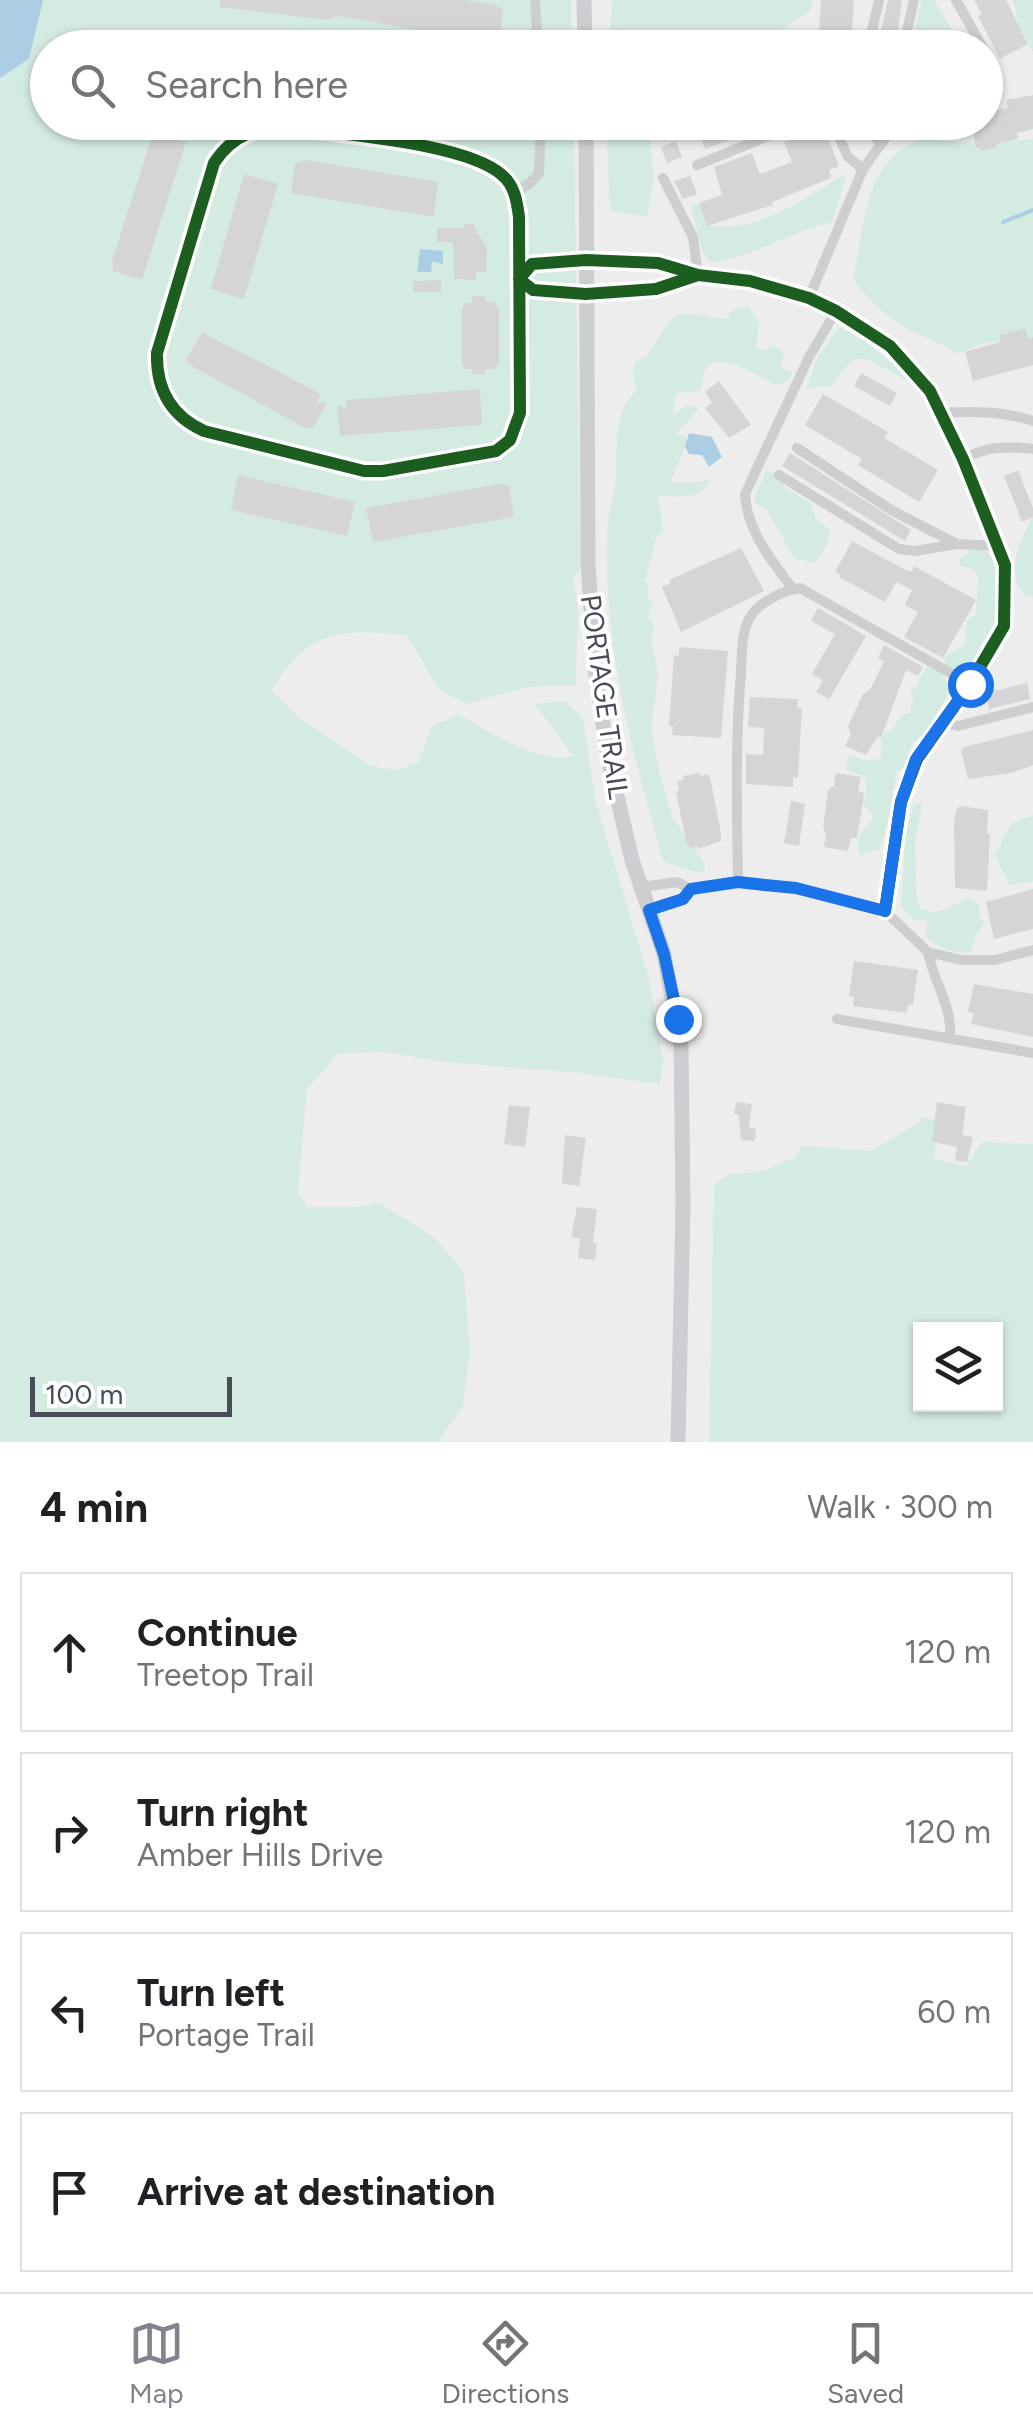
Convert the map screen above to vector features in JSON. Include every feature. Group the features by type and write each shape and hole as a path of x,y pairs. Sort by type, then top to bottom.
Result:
{"main road":[{"path":"584,0 585,30"},
{"name":"PORTAGE TRAIL","path":"586,140 588,565 595,668 608,758 673,991 683,1069 678,1442"}],"street":[{"path":"535,0 537,30"},
{"path":"872,30 879,0"},
{"path":"907,30 914,0"},
{"path":"956,0 973,30"},
{"path":"235,140 221,152 208,178 161,335 158,380 172,408 186,422 204,431 364,471 489,454 503,446 518,422 519,217 514,192 501,174 461,155 370,140"},
{"path":"514,192 539,174 540,140"},
{"path":"696,165 758,140"},
{"path":"840,140 848,156 863,169"},
{"path":"808,298 863,169 882,140"},
{"path":"663,178 693,236 698,276"},
{"path":"519,278 532,264 586,260 658,263 698,276 750,281 808,298 836,311 890,346 930,390 964,459 1006,565 1004,626 970,684 916,759 901,802 885,911"},
{"path":"519,278 532,290 586,294 656,289 698,276"},
{"path":"793,588 764,551 746,512 745,494 809,357 836,311"},
{"path":"941,413 1008,413 1033,421"},
{"path":"964,459 978,451 1002,446 1033,449"},
{"path":"797,448 891,510 957,544"},
{"path":"779,475 899,549 916,551 957,544 998,546"},
{"path":"738,882 737,746 744,638 747,621 756,609 793,588 800,588 970,684"},
{"path":"943,722 958,726 1033,707"},
{"path":"642,887 677,882 691,889 738,882 796,888 885,911 928,952 948,1012 950,1038"},
{"path":"649,910 683,899 691,889"},
{"path":"928,952 961,960 995,960 1033,950"},
{"path":"837,1018 1033,1052"}],"green space":[{"path":"0,0 571,0 572,30 30,30 30,140 574,140 580,571 572,579 578,601 576,685 527,687 466,704 438,689 408,636 365,632 346,633 313,644 284,671 272,691 298,717 371,766 396,770 418,763 432,726 459,714 531,751 561,758 573,756 535,704 565,701 583,718 596,803 650,982 663,1059 660,1084 444,1062 384,1052 339,1053 307,1089 298,1192 307,1207 380,1203 436,1239 464,1273 470,1351 463,1406 438,1442 0,1442"},
{"path":"612,0 814,0 810,11 782,30 610,30"},
{"path":"922,0 934,0 952,30 915,30"},
{"path":"1013,0 1033,0 1033,52 1018,24"},
{"path":"1033,139 1033,344 994,342 958,354 900,325 853,279 870,196 888,161 921,140 986,144"},
{"path":"607,140 650,140 654,178 647,217 610,210"},
{"path":"846,176 832,222 726,260 710,262 703,253 691,207 699,203 708,226 744,224 796,204"},
{"path":"749,307 759,322 756,349 767,350 773,345 784,352 780,367 792,372 788,382 776,385 731,363 713,362 705,370 700,391 676,393 672,416 687,405 699,409 676,434 686,437 687,442 671,482 696,483 708,479 710,483 692,495 658,495 663,531 656,538 645,581 649,588 647,600 653,601 648,617 655,626 651,637 658,674 651,730 672,816 704,863 705,870 697,873 663,861 641,779 615,656 607,530 620,420 636,391 636,362 646,356 676,316 688,313 730,318 729,313 737,308"},
{"path":"839,327 866,342 909,381 867,359 859,359 843,370 834,385 807,388 815,362"},
{"path":"767,471 779,475 785,488 811,503 816,519 829,529 829,539 817,563 795,559 766,509 755,503 755,494"},
{"path":"1033,514 1033,597 1026,596 1019,586 1015,566"},
{"path":"971,549 987,551 995,562 999,580 994,600 1001,605 983,654 960,674 946,666 944,657 965,645 967,620 976,614 978,576 974,570 959,565"},
{"path":"927,666 943,674 951,690 931,728 912,743 907,766 896,772 880,849 859,855 857,839 874,817 860,802 866,797 866,778 845,769 849,755 866,761 881,758 882,735 891,732 901,715 910,713 914,702 910,689 914,690"},
{"path":"923,802 915,841 917,901 920,908 934,913 971,898 979,904 980,918 985,922 971,952 952,951 935,944 925,936 928,921 914,920 901,906 906,827 915,804"},
{"path":"1033,815 1033,881 1009,885 995,854 1012,823"},
{"path":"921,1117 937,1121 934,1159 966,1166 982,1142 1033,1144 1033,1442 709,1442 714,1186 732,1174 762,1171 794,1159 802,1146 872,1151 918,1123"}],"water":[{"path":"0,0 43,0 36,30 30,30 29,59 0,78"},
{"path":"420,249 443,251 443,264 432,261 431,272 417,272"},
{"path":"689,433 712,437 722,457 709,467 702,455 689,454 685,447"}],"building":[{"path":"220,0 465,0 503,10 500,30 419,30 337,16 327,20 220,7"},
{"path":"821,0 854,0 852,30 819,30"},
{"path":"888,0 902,0 898,30 881,30"},
{"path":"974,0 1006,0 1028,44 1003,57 1003,30 985,30 978,16 982,14"},
{"path":"1033,95 1033,129 1017,133 1018,139 980,151 974,140 1003,140 1006,100"},
{"path":"151,140 186,142 142,280 113,271 112,261"},
{"path":"702,140 729,140 705,149"},
{"path":"829,140 839,166 829,170 831,178 772,202 773,205 707,226 699,203 722,195 714,167 752,153 760,174 792,162 784,142"},
{"path":"676,141 682,157 667,163 661,147"},
{"path":"306,160 438,182 434,217 291,193 295,163"},
{"path":"244,174 278,184 244,299 211,289"},
{"path":"690,176 697,194 683,199 674,181"},
{"path":"473,224 487,249 486,272 476,272 476,280 454,279 453,242 437,242 437,228 463,228"},
{"path":"441,280 441,292 413,292 413,281"},
{"path":"472,296 486,296 485,302 495,302 495,307 499,307 499,365 485,369 485,374 472,374 472,369 462,365 462,307 472,303"},
{"path":"1025,328 1028,338 1033,337 1033,365 973,381 965,352 1000,342 999,335"},
{"path":"202,332 321,394 316,403 327,402 313,428 303,427 192,366 186,360"},
{"path":"861,373 897,393 890,406 854,386"},
{"path":"719,381 751,425 729,438 705,408 712,403 705,392"},
{"path":"480,389 482,425 340,436 337,404 347,410 346,400"},
{"path":"823,394 888,432 884,438 938,470 919,502 858,465 862,459 805,425"},
{"path":"790,453 911,530 905,541 782,466"},
{"path":"1018,470 1033,508 1033,517 1022,522 1004,476"},
{"path":"238,475 355,502 347,536 231,510"},
{"path":"500,484 509,486 514,517 373,542 366,508"},
{"path":"852,541 906,570 911,572 914,566 976,600 943,658 904,637 918,612 905,605 912,590 896,582 885,602 835,572"},
{"path":"741,548 764,591 681,632 662,587 671,583 669,580"},
{"path":"818,608 866,636 829,699 816,692 823,680 812,674 835,634 811,621"},
{"path":"884,645 923,667 918,676 906,670 881,738 878,736 866,755 845,746 851,734 848,726 884,661 878,658"},
{"path":"679,647 728,651 721,738 672,735 673,726 669,726 674,655 679,656"},
{"path":"1027,683 1030,699 989,709 986,693"},
{"path":"750,697 798,699 797,708 802,708 798,778 793,777 793,787 746,784 746,754 763,755 764,728 748,727"},
{"path":"1033,730 1033,765 1011,773 968,779 961,750 964,747"},
{"path":"836,773 861,777 858,791 864,793 857,838 851,838 848,851 824,847 828,790 834,786"},
{"path":"708,774 711,782 721,841 698,849 690,848 686,841 676,792 677,781 684,780 683,776"},
{"path":"791,801 805,804 799,846 784,843"},
{"path":"961,806 988,810 987,891 955,888 954,821"},
{"path":"1033,889 1033,929 994,939 986,902"},
{"path":"854,961 918,970 913,1004 908,1005 907,1013 853,1006 854,997 849,996"},
{"path":"974,984 1033,994 1033,1037 971,1024 974,1013 968,1012"},
{"path":"736,1102 752,1104 749,1128 756,1129 755,1141 741,1140 739,1115 734,1114"},
{"path":"937,1102 966,1107 962,1135 973,1137 967,1162 955,1161 957,1147 932,1142"},
{"path":"509,1105 530,1107 525,1147 504,1144"},
{"path":"565,1135 586,1138 579,1186 562,1184"},
{"path":"577,1207 597,1209 595,1260 578,1258 580,1239 571,1237"}],"waterway":[{"path":"1003,222 1033,210"}],"cycle path":[{"path":"236,140 214,163 157,353 163,390 183,418 204,431 364,471 383,471 496,451 510,440 520,413 519,217 510,184 485,164 461,155 388,140"},
{"path":"698,275 656,289 586,294 533,290 519,279 532,264 586,260 658,263 698,275 750,281 809,298 836,311 890,346 930,391 963,459 1005,565 1004,626 970,684 917,759 901,802 885,911"}],"route":[{"path":"678,1019 664,954 649,910 683,899 691,889 738,882 796,888 885,911 901,802 916,759 970,684"}]}
